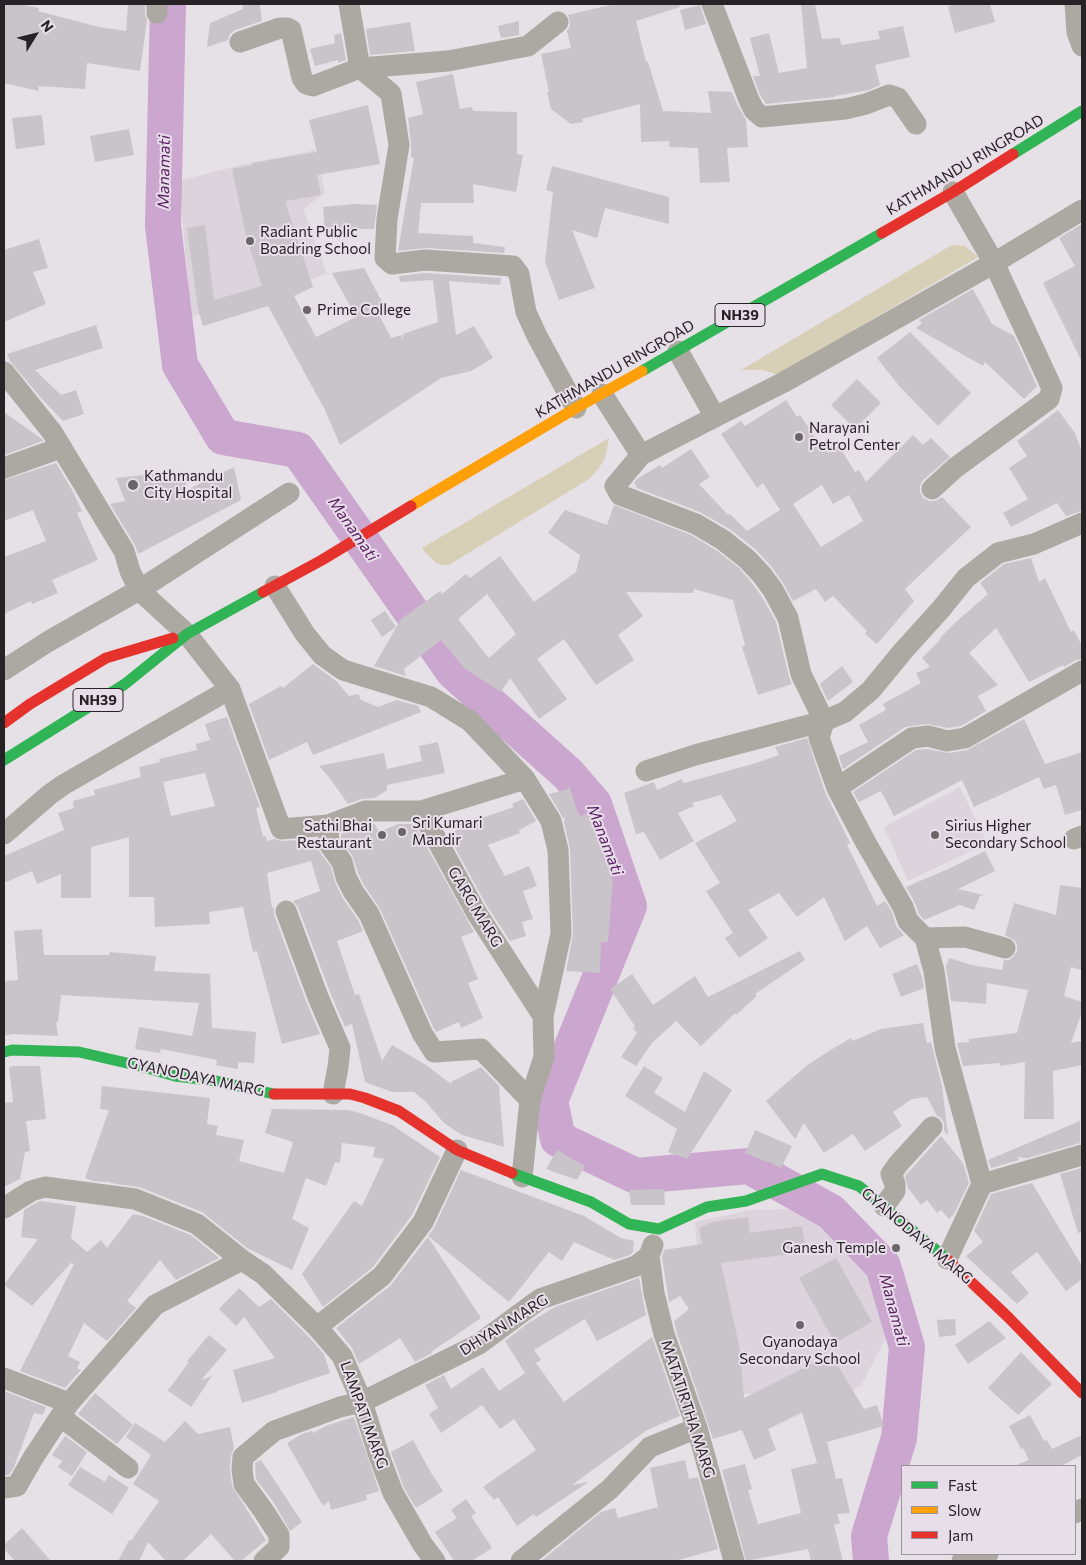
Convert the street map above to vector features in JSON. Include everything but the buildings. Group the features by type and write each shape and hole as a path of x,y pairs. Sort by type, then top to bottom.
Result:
{"main road":[{"name":"KATHMANDU RINGROAD","path":"4,760 125,684 187,634 322,560 576,408 953,192 1082,111"},
{"name":"KATHMANDU RINGROAD","path":"4,723 30,704 106,658 187,634"},
{"name":"GYANODAYA MARG","path":"4,1052 12,1050 79,1052 175,1076 216,1082 255,1091 274,1094 350,1094 366,1098 392,1108 457,1150 522,1177 591,1202 629,1224 659,1228 707,1207 746,1201 822,1174 859,1186 948,1259 1008,1316 1082,1393"}],"street":[{"path":"349,4 360,68 391,94 398,144 386,219 385,258 392,264 425,260 514,266 518,274 526,312 576,408"},
{"path":"712,4 748,100 754,110 762,116 845,109 866,104 889,95 898,98 916,124"},
{"path":"1076,4 1076,32 1082,46"},
{"path":"240,42 280,28 291,30 302,78 306,84 313,86 360,68 448,61 528,46 558,22"},
{"path":"932,488 955,468 1049,399 1052,388 994,263 953,192"},
{"path":"948,1259 982,1184 945,1048 934,970 925,938 908,921 903,907 866,844 837,788 819,738 824,721 801,674 788,618 773,590 762,575 747,559 723,540 696,524 620,495 615,486 641,455 784,382 994,263 1082,210"},
{"path":"678,351 715,417"},
{"path":"4,372 52,432 124,551 130,571 139,590 187,634 230,689 281,829 328,825 365,811 421,811 525,779"},
{"path":"602,394 641,455"},
{"path":"4,468 60,448"},
{"path":"4,670 139,590 289,493"},
{"path":"646,771 695,755 824,721 845,712 871,690 903,651 942,609 966,578 998,552 1034,544 1082,523"},
{"path":"275,586 305,634 322,655 342,670 431,697 470,721 525,779 551,821 558,850 561,934 543,1016 544,1057 530,1100 522,1177"},
{"path":"837,788 912,738 928,736 947,741 965,738 1082,671"},
{"path":"4,834 56,790 230,689"},
{"name":"GARG MARG","path":"421,811 476,912 543,1016"},
{"path":"328,825 329,844 342,862 353,891 369,914 422,1033 434,1052 481,1049 530,1100"},
{"path":"286,911 318,997 340,1048 333,1094"},
{"path":"925,938 966,937 1005,948"},
{"path":"884,1206 895,1191 895,1184 891,1174 932,1127"},
{"path":"317,1328 382,1276 423,1222 457,1150"},
{"path":"982,1184 1082,1156"},
{"name":"LAMPATI MARG","path":"4,1208 31,1191 45,1187 136,1199 198,1224 242,1260 263,1274 342,1356 362,1402 379,1456 393,1492 423,1545 435,1561"},
{"path":"649,1256 659,1228"},
{"name":"DHYAN MARG","path":"264,1561 279,1547 279,1535 264,1510 244,1484 242,1469 243,1457 274,1432 340,1407 362,1402 479,1344 540,1299 636,1266 649,1256"},
{"name":"MATATIRTHA MARG","path":"649,1256 654,1293 664,1334 697,1428 734,1561"},
{"path":"4,1488 17,1486 65,1410 155,1305 242,1260"},
{"path":"4,1378 65,1410 128,1468"},
{"path":"521,1561 610,1489 650,1446 697,1428"},
{"path":"962,1561 984,1555"}],"shaded area":[{"name":"Radiant Public Boadring School","path":"316,150 325,193 303,209 327,274 191,317 179,181 241,165"},
{"path":"952,245 965,246 978,257 778,375 763,370 741,370"},
{"path":"609,438 605,458 589,479 449,565 436,563 423,550 422,548"},
{"name":"Sirius Higher Secondary School","path":"960,787 987,843 908,881 884,827"},
{"name":"Gyanodaya Secondary School","path":"781,1209 814,1213 859,1248 878,1272 896,1318 861,1386 771,1428 754,1394 729,1394 699,1267 695,1222 751,1210"}],"waterway":[{"name":"Manamati","path":"168,4 163,226 180,365 223,437 298,450 453,671 568,774 594,804 629,906 550,1101 558,1139 636,1176 749,1166 831,1212 883,1266 907,1347 899,1438 869,1536 871,1561"}],"traffic: fast":[{"path":"1013,154 1082,111"},
{"path":"642,371 882,233"},
{"path":"4,760 125,684 187,634 263,592"},
{"path":"4,1052 12,1050 79,1052 175,1076 216,1081 274,1094"},
{"path":"512,1173 591,1202 629,1224 659,1229 707,1207 746,1201 822,1174 859,1186 947,1259"}],"traffic: slow":[{"path":"411,506 642,371"}],"traffic: jam":[{"path":"882,233 953,192 1013,154"},
{"path":"263,592 322,560 411,506"},
{"path":"4,723 30,704 106,658 173,638"},
{"path":"274,1094 350,1094 365,1098 399,1111 457,1150 512,1173"},
{"path":"947,1259 1008,1317 1082,1393"}],"place":[{"name":"Radiant Public Boadring School","path":"250,241"},
{"name":"Prime College","path":"307,310"},
{"name":"Narayani Petrol Center","path":"799,437"},
{"name":"Kathmandu City Hospital","path":"133,485"},
{"name":"Sri Kumari Mandir","path":"402,832"},
{"name":"Sathi Bhai Restaurant","path":"382,835"},
{"name":"Sirius Higher Secondary School","path":"935,835"},
{"name":"Ganesh Temple","path":"896,1248"},
{"name":"Gyanodaya Secondary School","path":"800,1325"}]}
